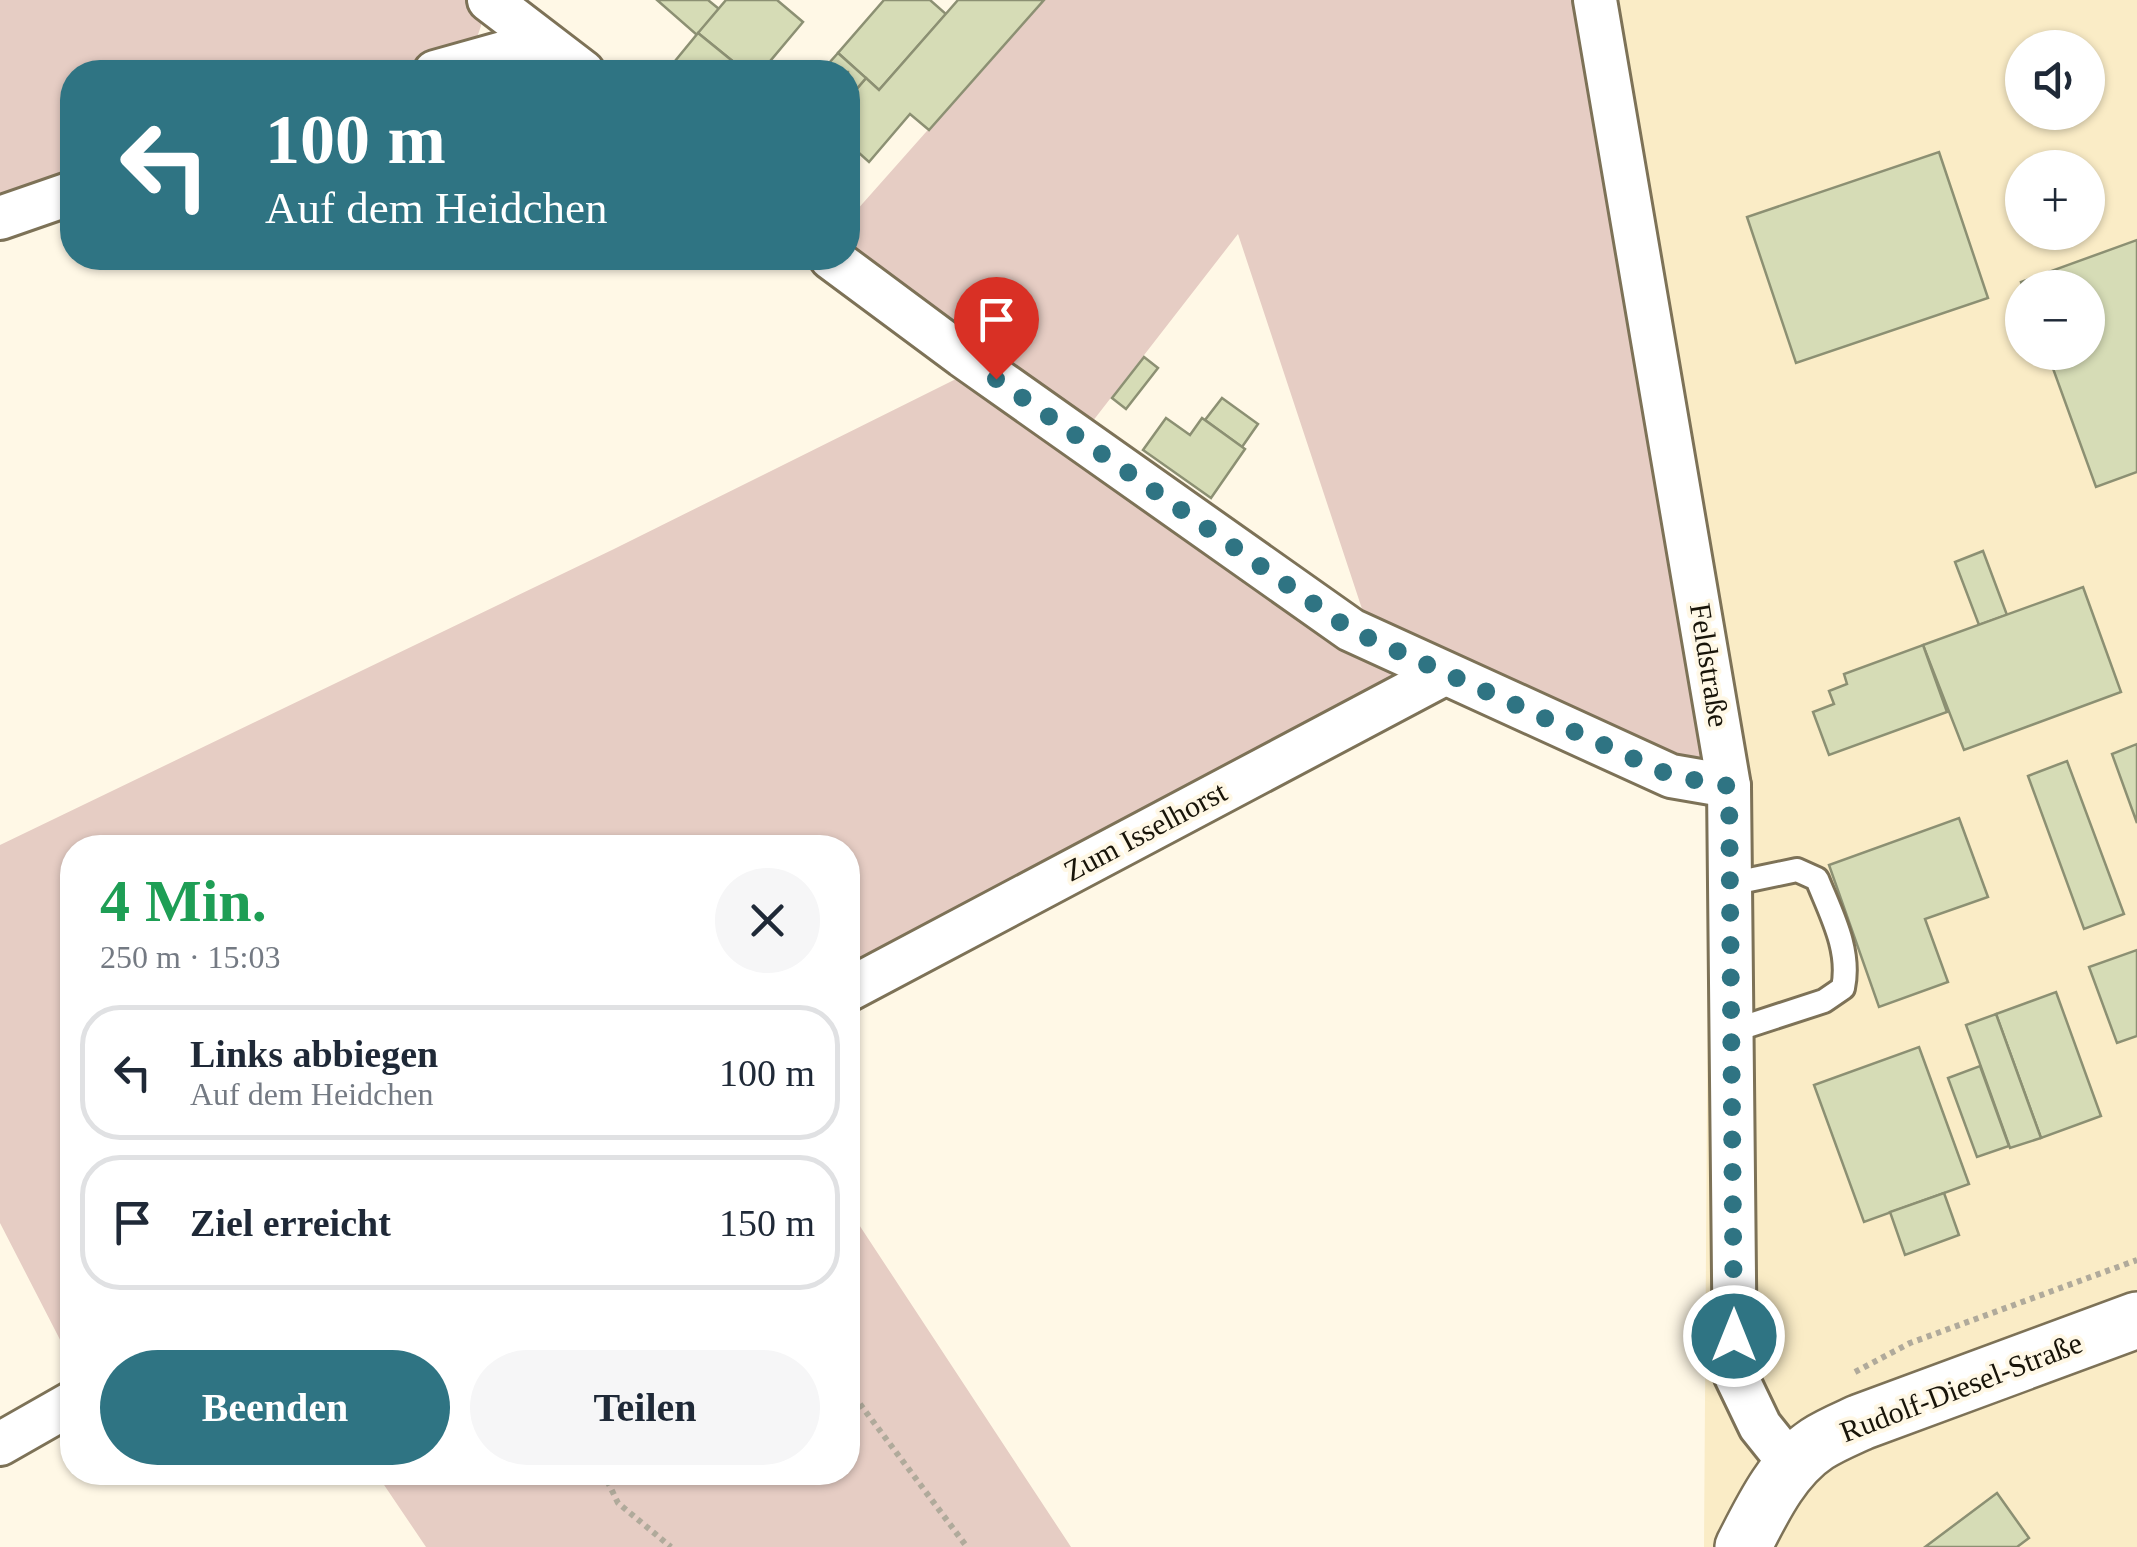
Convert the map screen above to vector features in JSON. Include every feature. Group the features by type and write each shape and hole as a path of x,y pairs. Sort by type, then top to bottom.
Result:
{"street":[{"path":"489,0 567,60"},
{"name":"Feldstraße","path":"1595,0 1729,786 1734,1374 1760,1426 1792,1466"},
{"path":"478,60 542,42"},
{"path":"0,218 60,197"},
{"path":"847,270 1351,630 1672,776 1729,786"},
{"name":"Zum Isselhorst","path":"860,984 1444,674"},
{"name":"Rudolf-Diesel-Straße","path":"1792,1466 1817,1444 1860,1422 2137,1320"},
{"path":"0,1444 60,1411"},
{"path":"1743,1547 1770,1496 1792,1466"}],"lane":[{"path":"1730,884 1797,870 1817,878 1837,928 1847,968 1843,988 1824,1001 1732,1031"}],"path":[{"path":"1851,1374 1910,1343 2137,1260"},
{"path":"860,1404 967,1547"},
{"path":"608,1485 618,1504 671,1547"}],"shaded area":[{"path":"0,0 468,0 480,10 481,26 474,46 433,60 60,60 60,189 0,210"},
{"path":"1043,0 1578,0 1708,761 1673,763 1367,624 1238,234 1089,426 860,260 860,206"},
{"path":"1613,0 2137,0 2137,1547 1704,1547 1709,811 1752,800"},
{"path":"966,374 1390,664 1391,684 860,1003 860,835 60,835 60,1340 0,1223 0,845 614,549"},
{"path":"860,1226 1071,1547 426,1547 384,1485 860,1485"}],"building":[{"path":"657,0 708,0 719,9 697,35"},
{"path":"726,0 777,0 803,22 771,60 731,60 698,33"},
{"path":"884,0 930,0 946,14 879,90 860,73 860,60 846,60 838,53"},
{"path":"958,0 1044,0 929,130 910,114 869,162 860,154 860,85 866,78 879,90"},
{"path":"698,33 731,60 676,60"},
{"path":"1939,152 1988,298 1796,363 1747,217"},
{"path":"2137,240 2137,472 2096,487 2054,370 2105,370 2105,270 2054,270"},
{"path":"1144,357 1158,368 1126,409 1112,398"},
{"path":"1222,398 1258,424 1242,447 1205,420"},
{"path":"1166,418 1190,435 1202,418 1245,449 1211,498 1143,450"},
{"path":"1983,551 2007,615 1979,625 1955,562"},
{"path":"2083,587 2121,692 1964,750 1923,645"},
{"path":"1923,645 1947,712 1829,755 1813,712 1834,704 1829,691 1847,684 1844,674"},
{"path":"2137,744 2137,823 2112,754"},
{"path":"2067,761 2124,914 2084,929 2028,776"},
{"path":"1959,818 1988,897 1925,919 1948,982 1879,1007 1829,865"},
{"path":"2137,950 2137,1036 2117,1043 2089,967"},
{"path":"2056,992 2101,1116 2041,1138 1996,1014"},
{"path":"1996,1014 2041,1138 2010,1148 1966,1025"},
{"path":"1919,1047 1969,1184 1864,1222 1814,1085"},
{"path":"1980,1066 2009,1146 1977,1157 1948,1078"},
{"path":"1944,1193 1959,1235 1905,1255 1890,1212"},
{"path":"1997,1493 2029,1538 2017,1547 1925,1547"}],"route":[{"path":"996,379 1351,630 1672,776 1729,786 1734,1336"}]}
